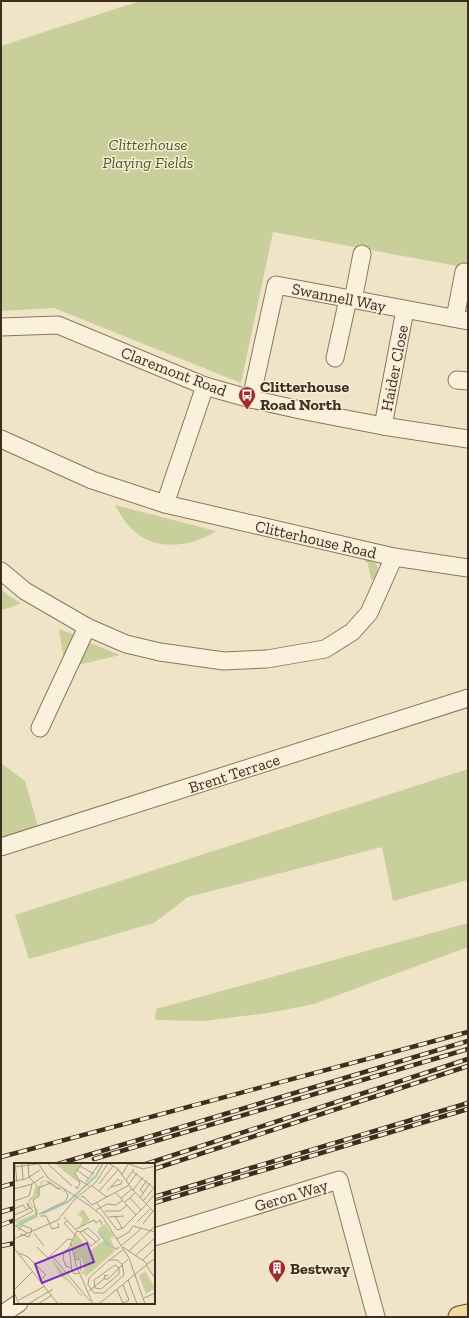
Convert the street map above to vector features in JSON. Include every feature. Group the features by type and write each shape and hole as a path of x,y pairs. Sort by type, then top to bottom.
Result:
{"main road":[{"path":"459,1317 468,1315"}],"street":[{"path":"335,358 362,254"},
{"path":"462,320 464,272"},
{"name":"Swannell Way","path":"250,399 276,286 462,320"},
{"name":"Haider Close","path":"383,426 406,310"},
{"name":"Claremont Road","path":"1,327 58,325 205,386 250,399 383,426 468,439"},
{"path":"165,504 205,386"},
{"name":"Clitterhouse Road","path":"1,438 92,480 165,504 394,557 468,568"},
{"path":"1,571 25,591 87,627 126,644 160,652 224,661 267,659 325,648 352,632 369,613 394,557"},
{"path":"40,728 87,627"},
{"name":"Brent Terrace","path":"1,847 468,698"},
{"name":"Geron Way","path":"155,1237 339,1180 376,1317"},
{"path":"1,1315 18,1304"}],"green space":[{"name":"Clitterhouse Playing Fields","path":"140,1 468,1 468,268 273,232 241,383 54,308 1,311 1,46"},
{"path":"115,505 216,531 196,541 185,544 174,545 152,542 142,537 130,527"},
{"path":"362,558 372,560 377,565 378,568 375,579 371,580 368,564"},
{"path":"1,589 9,596 21,603 1,610"},
{"path":"59,629 75,635 64,660"},
{"path":"88,642 120,655 78,665"},
{"path":"1,763 25,781 39,830 1,841"},
{"path":"468,769 468,880 393,901 382,847 188,897 154,923 29,959 15,915"},
{"path":"468,923 468,947 314,1004 268,1013 203,1021 155,1020 156,1009"}],"railway":[{"path":"1,1157 468,1032"},
{"path":"61,1163 468,1041"},
{"path":"94,1159 468,1049"},
{"path":"149,1163 468,1059"},
{"path":"155,1169 468,1066"},
{"path":"155,1197 468,1103"},
{"path":"155,1203 468,1109"},
{"path":"1,1187 14,1183"},
{"path":"1,1212 14,1208"},
{"path":"1,1225 14,1220"},
{"path":"1,1246 14,1243"}],"place":[{"name":"Clitterhouse Road North","path":"247,410"},
{"name":"Bestway","path":"277,1283"}]}
